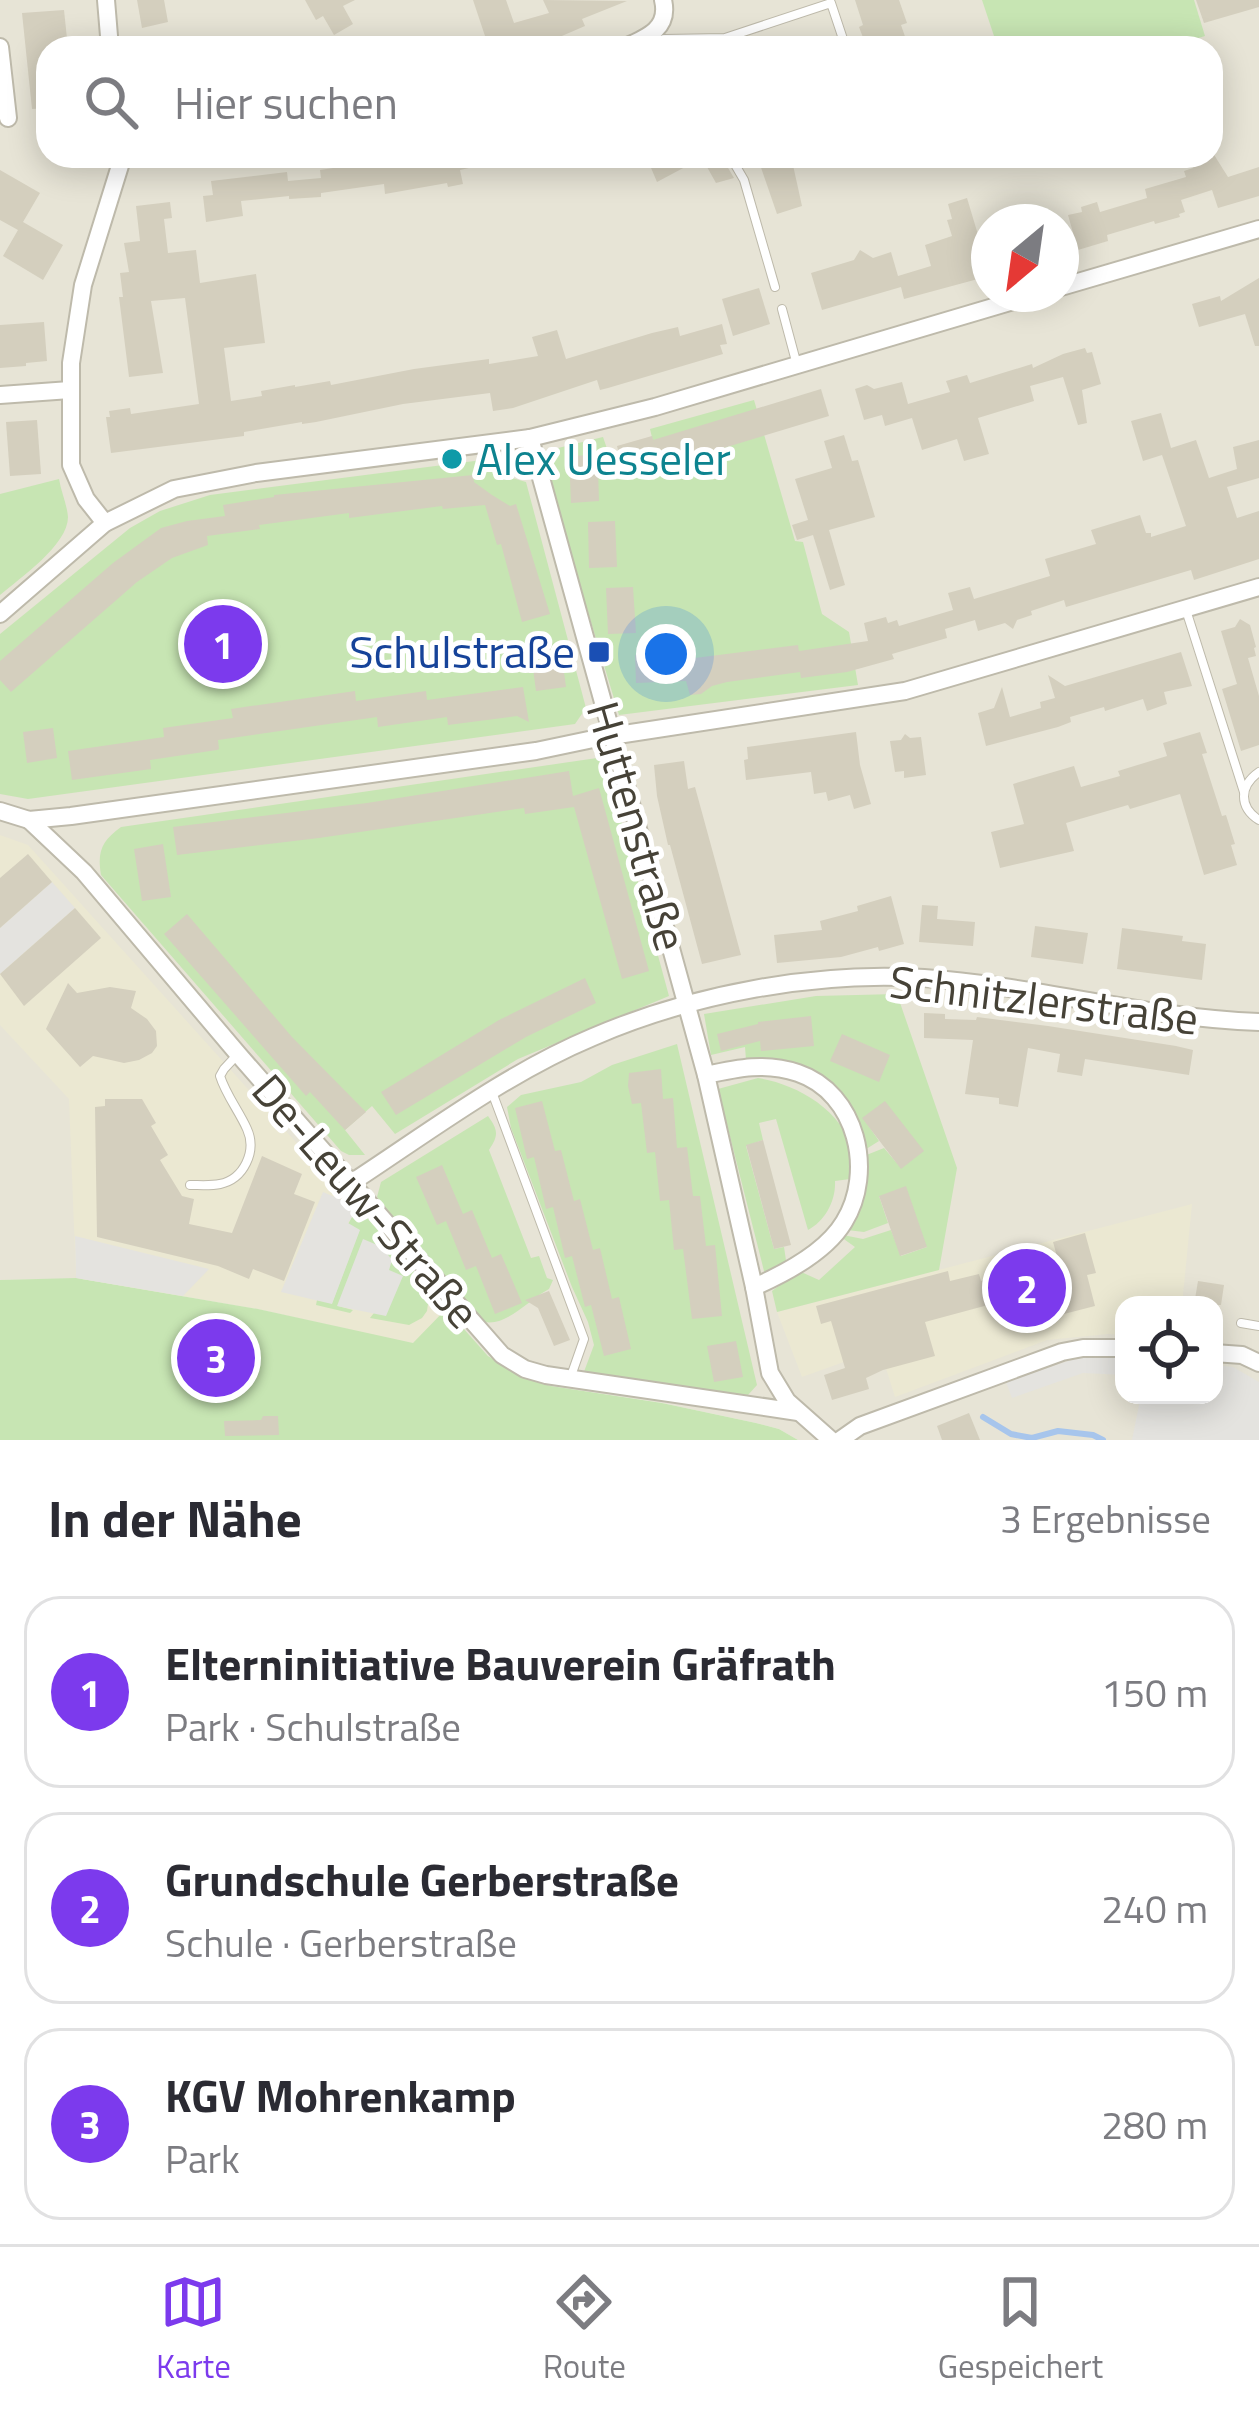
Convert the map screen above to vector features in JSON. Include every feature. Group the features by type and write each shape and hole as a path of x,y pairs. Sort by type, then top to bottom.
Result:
{"street":[{"path":"106,0 109,36"},
{"path":"663,0 664,36"},
{"path":"0,46 8,118"},
{"path":"105,523 86,499 71,465 70,363 83,285 119,168"},
{"path":"1079,282 1259,229"},
{"path":"0,614 105,523 163,493 204,481 530,438 655,407 976,312"},
{"path":"0,395 70,390"},
{"name":"Huttenstraße","path":"530,438 706,1076 770,1373 798,1412 831,1440"},
{"path":"0,811 28,820 71,816 536,751 905,691 1259,586"},
{"name":"De-Leuw-Straße","path":"28,820 84,872 488,1342 510,1360 535,1372 798,1412"},
{"name":"Schnitzlerstraße","path":"491,1090 592,1037 687,1004 833,980 921,978 983,984 1206,1020 1259,1022"},
{"path":"706,1076 760,1066 800,1074 838,1105 857,1142 858,1187 842,1226 803,1260 754,1287"},
{"path":"351,1184 491,1090"},
{"path":"840,1440 860,1426 1062,1352 1115,1348"},
{"path":"1223,1354 1259,1363"}],"lane":[{"path":"730,36 830,2 842,36"},
{"path":"737,168 775,287"},
{"path":"782,309 797,365"},
{"path":"1185,609 1247,810 1259,820"},
{"path":"1244,792 1259,772"},
{"path":"190,1185 228,1181 250,1154 248,1131 220,1076 238,1054"},
{"path":"491,1090 584,1340 570,1378"},
{"path":"1241,1323 1259,1326"}],"shaded area":[{"path":"0,0 1259,0 1259,1440 798,1440 756,1423 525,1378 488,1356 446,1310 414,1344 258,1309 86,1279 0,1280"},
{"path":"0,835 28,845 446,1309 414,1344 258,1309 76,1278 69,1099 0,1025"},
{"path":"52,882 75,908 0,974 0,928"},
{"path":"323,1192 358,1207 348,1223 360,1230 332,1304 281,1292"},
{"path":"1192,1204 1183,1296 1115,1296 1115,1334 1047,1340 895,1397 880,1349 802,1377 777,1312"},
{"path":"75,1236 209,1269 183,1296 76,1278"},
{"path":"363,1239 382,1247 392,1260 389,1270 403,1276 386,1316 337,1306"},
{"path":"1083,1356 1115,1358 1115,1375 1083,1373 1012,1398 1006,1382"},
{"path":"1223,1366 1259,1382 1259,1440 1132,1440 1139,1404 1223,1404"}],"green space":[{"path":"982,0 1194,0 1205,36 994,36"},
{"path":"754,400 795,541 803,542 822,614 849,632 858,685 619,715 543,463 558,448 603,437 613,466 656,454 650,429"},
{"path":"490,459 505,476 526,482 586,708 575,724 28,799 0,794 0,634 130,528 160,511 210,495"},
{"path":"59,479 66,528 42,560 0,595 0,494"},
{"path":"604,757 669,996 518,1059 395,1134 372,1106 345,1130 365,1155 341,1151 101,875 102,847 121,827"},
{"path":"897,994 957,1168 939,1270 777,1312 772,1291 799,1271 819,1280 855,1247 843,1235 863,1239 891,1230 901,1256 927,1247 879,1196 888,1223 864,1232 847,1230 864,1156 884,1148 901,1168 863,1118 879,1141 863,1151 843,1100 746,1060 745,1047 711,1055 704,1014 816,996"},
{"path":"677,1044 757,1385 748,1395 582,1377 594,1345 588,1322 511,1128 507,1107 521,1095 581,1082 612,1065"},
{"path":"758,1078 801,1092 828,1111 839,1123 851,1153 850,1179 835,1181 828,1210 808,1230 776,1119 759,1123 763,1140 746,1146 774,1249 784,1247 787,1267 765,1275 718,1089"},
{"path":"488,1116 496,1133 489,1150 531,1258 539,1256 547,1278 553,1280 549,1289 515,1313 488,1322 478,1320 377,1197 381,1182"},
{"path":"358,1207 430,1290 427,1311 409,1325 370,1318 403,1276 338,1306 353,1310 350,1313 316,1305 317,1300 332,1303 359,1231 348,1224"},
{"path":"76,1278 258,1309 413,1343 446,1309 488,1356 525,1378 756,1423 798,1440 0,1440 0,1280"}],"building":[{"path":"137,0 164,0 168,22 142,28"},
{"path":"305,0 355,0 343,6 353,24 334,35 323,16 316,20"},
{"path":"473,0 506,0 514,23 549,13 543,0 627,1 582,19 585,26 562,36 485,36"},
{"path":"855,0 899,0 907,23 901,25 905,36 862,36 859,27 863,25"},
{"path":"1196,0 1259,0 1259,7 1204,23"},
{"path":"64,10 67,36 36,36 36,109 32,109 22,13"},
{"path":"1259,167 1259,196 1218,208 1212,190 1181,200 1185,212 1180,217 1107,235 1108,241 1079,250 1081,207 1097,202 1100,212 1147,198 1145,189 1186,177 1184,171 1193,168 1222,168 1228,177"},
{"path":"469,168 460,170 463,184 385,194 384,184 321,193 321,197 241,201 243,216 206,222 203,196 213,195 211,181 287,172 288,181 321,178 320,170"},
{"path":"651,168 683,168 657,182"},
{"path":"708,168 728,168 734,178 716,183"},
{"path":"761,168 794,168 802,206 777,214"},
{"path":"0,170 40,193 23,222 63,245 43,280 3,256 18,230 0,220"},
{"path":"967,198 971,211 971,281 904,299 901,287 822,310 811,273 854,260 860,250 873,258 891,252 898,276 931,266 925,245 952,236 948,204"},
{"path":"170,202 172,218 164,219 168,253 196,250 200,283 256,274 265,343 224,348 231,401 295,385 330,381 331,385 414,369 538,356 532,337 557,330 566,359 678,327 680,336 722,324 727,344 720,345 723,354 600,390 597,380 513,408 493,411 490,393 403,404 244,432 244,436 111,453 109,411 130,408 131,414 199,404 185,298 151,301 163,373 129,377 119,297 123,297 120,273 129,272 124,243 140,241 136,206"},
{"path":"1259,278 1259,346 1255,346 1245,314 1199,327 1192,304 1220,296 1221,301"},
{"path":"759,288 770,324 733,336 722,299"},
{"path":"44,322 47,361 0,368 0,325"},
{"path":"1085,348 1092,352 1101,384 1082,390 1087,423 1078,425 1063,377 1030,386 1034,401 978,418 989,454 964,461 957,439 922,450 912,418 885,426 882,415 864,420 855,389 902,382 908,404 950,392 946,381 967,375 970,383 1032,364 1033,368"},
{"path":"821,389 829,416 661,467 653,440"},
{"path":"1161,413 1171,448 1196,440 1209,478 1237,469 1233,447 1259,440 1259,478 1227,487 1237,518 1259,511 1259,559 1194,580 1191,570 1066,607 1064,600 1031,611 1013,629 1005,623 978,631 975,620 945,629 947,638 847,672 801,678 800,672 727,682 690,695 686,681 636,683 635,655 687,653 687,659 868,641 864,623 886,617 888,623 897,620 899,626 953,610 948,593 970,587 974,599 1050,576 1045,559 1096,544 1091,530 1140,515 1151,537 1186,526 1162,455 1143,461 1131,421"},
{"path":"37,420 41,474 10,476 6,422"},
{"path":"844,435 852,461 858,460 875,517 829,530 845,585 830,590 813,535 797,540 792,525 808,520 795,479 832,468 824,441"},
{"path":"652,436 657,453 598,470 599,501 571,503 569,456 619,454 617,446"},
{"path":"473,475 474,482 492,495 510,506 516,504 550,614 522,622 485,505 349,518 349,513 207,536 208,545 172,558 137,582 11,692 0,680 0,661 161,528 225,516 223,505 274,495"},
{"path":"615,521 617,567 589,568 588,522"},
{"path":"633,587 636,633 608,634 606,588"},
{"path":"1240,619 1250,625 1256,647 1256,656 1248,658 1259,696 1259,745 1241,751 1222,689 1237,684 1221,631 1235,627"},
{"path":"1181,652 1192,686 1164,692 1167,704 1147,711 1143,699 1105,711 1104,707 1070,717 1071,722 1058,727 986,746 978,713 994,708 1002,687 1010,717 1041,708 1040,702 1055,698 1048,675 1065,686"},
{"path":"562,657 566,687 536,691 532,661"},
{"path":"523,687 529,722 517,716 448,725 447,717 378,727 377,717 218,740 217,750 150,760 151,769 72,780 68,751 164,737 163,728 233,718 231,709 355,691 356,701 426,691 427,700"},
{"path":"53,728 57,758 27,763 23,732"},
{"path":"856,732 871,804 854,809 850,795 828,801 826,792 814,794 811,772 746,780 747,747"},
{"path":"1200,732 1207,753 1202,754 1222,816 1226,815 1237,865 1204,875 1180,794 1066,823 1074,851 1000,868 991,832 1024,824 1013,784 1074,766 1081,787 1167,756 1163,743"},
{"path":"905,734 921,737 926,775 904,778 904,771 895,772 890,741 901,740"},
{"path":"684,761 688,789 695,787 741,955 702,964 668,845 654,765"},
{"path":"569,771 573,796 599,788 649,971 622,979 574,807 525,814 524,808 177,855 173,827"},
{"path":"163,844 171,897 142,901 134,849"},
{"path":"28,854 52,882 0,928 0,878"},
{"path":"891,896 904,944 777,963 774,935 822,930 820,921"},
{"path":"922,905 938,906 937,919 975,922 973,946 919,942"},
{"path":"75,908 101,938 24,1006 0,974"},
{"path":"187,914 292,1037 366,1112 345,1130 310,1092 306,1096 164,934"},
{"path":"1035,926 1088,933 1083,964 1031,957"},
{"path":"1122,928 1206,944 1202,980 1117,969"},
{"path":"585,978 596,1003 526,1037 396,1115 381,1092 499,1020"},
{"path":"68,983 77,993 110,987 136,991 131,1008 156,1031 157,1046 152,1053 124,1063 93,1056 80,1067 46,1029"},
{"path":"924,1013 1176,1046 1193,1050 1189,1075 1085,1059 1082,1076 1057,1072 1060,1054 1028,1048 1018,1107 999,1104 999,1098 965,1094 973,1040 924,1038"},
{"path":"811,1016 814,1046 761,1051 760,1041 721,1051 717,1034 758,1022"},
{"path":"842,1034 890,1055 879,1082 830,1061"},
{"path":"661,1069 663,1099 673,1098 677,1148 687,1147 693,1196 700,1196 706,1246 715,1245 722,1316 692,1319 683,1249 674,1250 669,1200 660,1201 655,1152 647,1153 641,1103 632,1104 629,1073"},
{"path":"105,1099 142,1099 168,1155 160,1160 182,1196 194,1199 189,1224 232,1233 262,1156 302,1174 294,1194 315,1202 284,1281 253,1269 249,1279 218,1266 97,1237 95,1107 105,1106"},
{"path":"542,1101 574,1201 580,1199 593,1250 600,1248 612,1299 619,1297 631,1349 604,1356 572,1256 565,1258 553,1207 546,1209 534,1157 527,1159 515,1108"},
{"path":"885,1101 924,1151 901,1169 862,1118"},
{"path":"763,1140 791,1245 774,1249 746,1145"},
{"path":"442,1165 463,1214 472,1210 492,1258 501,1254 522,1303 495,1314 476,1266 466,1270 446,1221 437,1225 416,1177"},
{"path":"906,1186 927,1247 900,1256 879,1196"},
{"path":"1085,1233 1096,1273 1087,1275 1095,1306 1021,1325 1014,1298 925,1322 935,1356 883,1370 866,1378 869,1389 832,1400 824,1375 845,1368 831,1321 821,1324 816,1306 948,1271 950,1281 979,1274 988,1286 1060,1267 1053,1242"},
{"path":"1198,1281 1224,1285 1222,1296 1196,1296"},
{"path":"549,1291 570,1340 554,1346 538,1308 525,1300"},
{"path":"736,1341 743,1377 714,1382 707,1346"},
{"path":"969,1413 980,1440 942,1440 937,1426"},
{"path":"278,1416 279,1435 225,1436 224,1421 261,1420"}],"waterway":[{"path":"983,1417 1011,1434 1032,1438 1058,1431 1103,1440"}],"place":[{"name":"Alex Uesseler","path":"452,459"},
{"name":"Elterninitiative Bauverein Gräfrath","path":"223,644"},
{"name":"Schulstraße","path":"599,652"},
{"name":"Grundschule Gerberstraße","path":"1027,1288"},
{"name":"KGV Mohrenkamp","path":"216,1358"}]}
